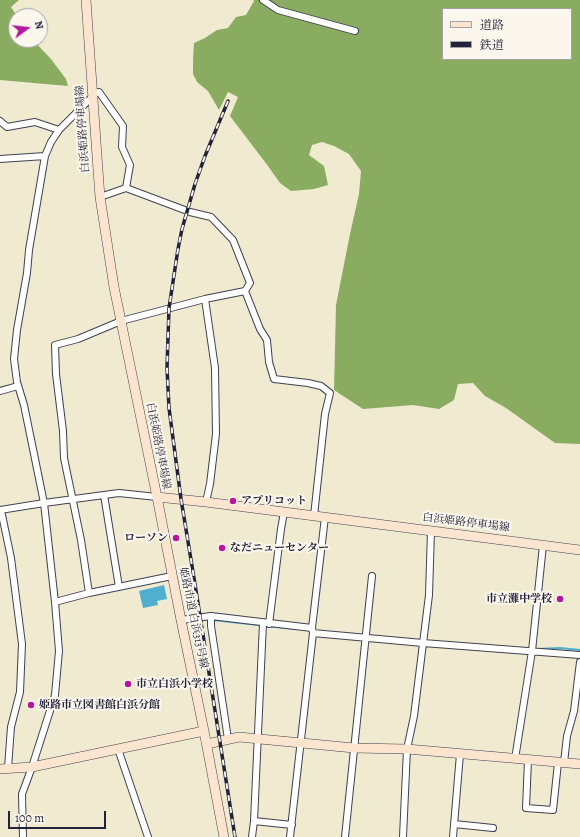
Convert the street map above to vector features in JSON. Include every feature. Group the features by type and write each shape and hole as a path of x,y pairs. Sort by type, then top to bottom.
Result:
{"main road":[{"name":"白浜姫路停車場線","path":"86,0 100,197 114,287 157,497 580,550"},
{"name":"姫路市道 白浜313号線","path":"157,497 207,744 224,837"},
{"path":"4,769 32,767 204,731"},
{"path":"207,744 240,737 354,748 407,749 580,764"}],"street":[{"path":"263,0 278,10 356,31"},
{"path":"23,837 22,794 55,696 58,651 55,602 44,503 24,405 18,386 14,359 29,250 45,156 51,142 59,130 92,95 99,92 123,126 122,146 130,165 126,188"},
{"path":"0,121 7,127 35,122 59,130"},
{"path":"0,159 45,156"},
{"path":"89,593 81,540 64,458 63,431 56,374 55,344 78,339 121,321 205,299 245,291 250,283 233,240 211,217 190,212 126,188 100,197"},
{"path":"245,291 260,329 267,340 269,362 274,379 321,386 330,393 325,414 314,516"},
{"path":"205,299 215,368 216,434 210,484 206,502"},
{"path":"0,391 18,386"},
{"path":"4,769 11,727 20,692 22,644 11,558 0,510 119,493 157,497"},
{"path":"104,495 119,587"},
{"path":"252,837 266,623 280,529 284,512"},
{"path":"290,837 325,518"},
{"path":"403,837 407,749 414,716 430,595 431,531"},
{"path":"514,759 532,649 543,545"},
{"path":"55,602 89,593 172,576"},
{"path":"345,837 372,576"},
{"path":"211,616 211,626 228,739"},
{"path":"181,620 211,616 366,638 423,643 532,649 580,655"},
{"path":"528,760 526,808 553,810 561,763 574,711 580,662"},
{"path":"118,749 148,837"},
{"path":"453,837 460,754"},
{"path":"254,821 292,825"},
{"path":"454,824 493,828"}],"green space":[{"path":"0,0 19,0 12,8 8,8 8,48 41,48 66,79 68,86 0,80"},
{"path":"253,0 580,0 580,444 555,443 506,408 485,396 473,383 458,384 454,400 439,409 413,405 363,409 334,390 336,305 359,194 361,171 349,154 334,146 322,142 312,145 309,155 324,166 328,185 314,189 291,191 280,183 230,116 238,97 228,92 219,110 208,91 197,82 193,74 194,43 217,30 228,28 236,17 246,15 254,1"}],"water":[{"path":"164,585 167,599 157,601 158,605 143,608 139,591"}],"waterway":[{"path":"213,620 295,629"},
{"path":"537,649 560,648 580,650"}],"railway":[{"path":"228,101 205,156 182,229 169,308 167,368 169,408 181,499 235,837"}],"place":[{"name":"アプリコット","path":"233,501"},
{"name":"ローソン","path":"176,538"},
{"name":"なだニューセンター","path":"222,548"},
{"name":"市立灘中学校","path":"560,599"},
{"name":"市立白浜小学校","path":"128,684"},
{"name":"姫路市立図書館白浜分館","path":"31,705"}]}
